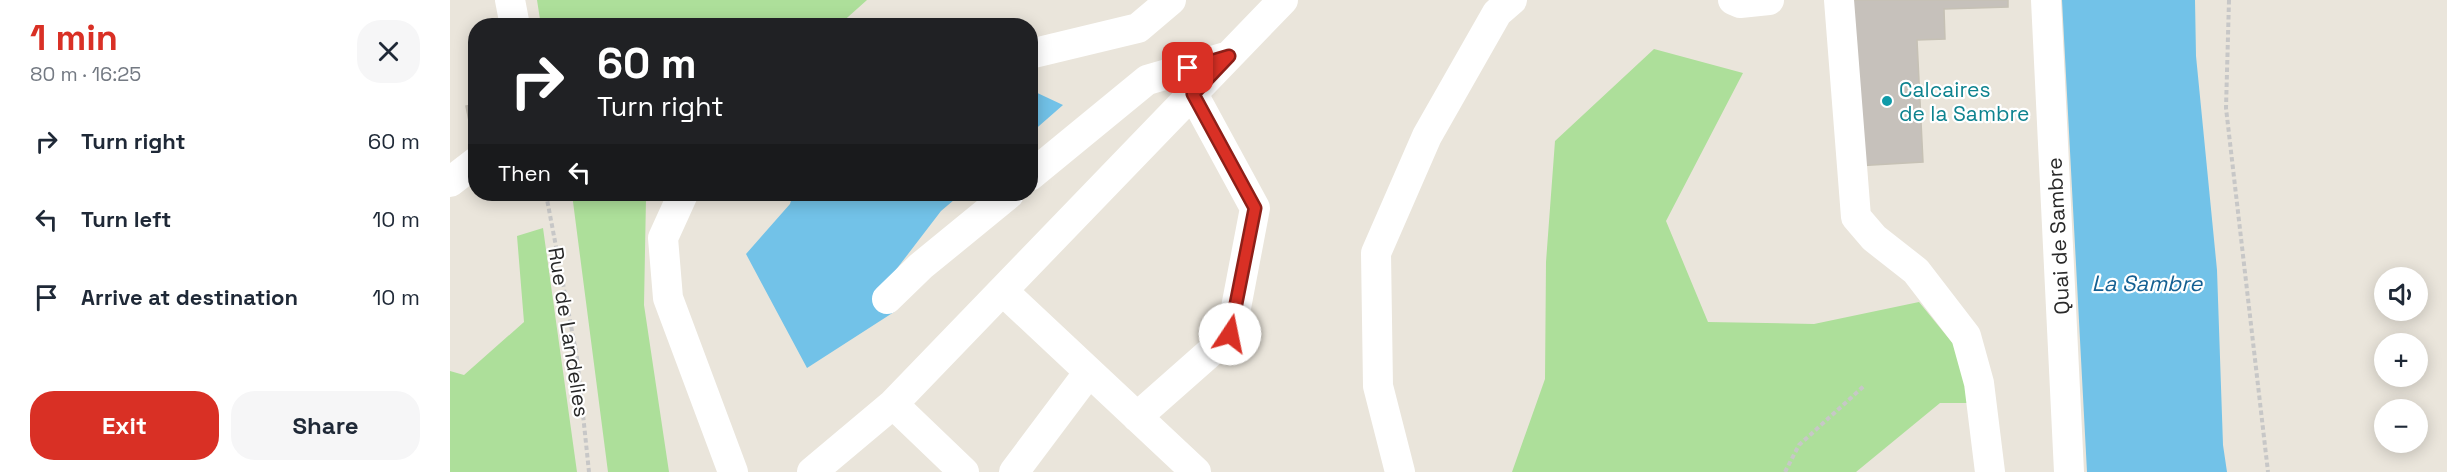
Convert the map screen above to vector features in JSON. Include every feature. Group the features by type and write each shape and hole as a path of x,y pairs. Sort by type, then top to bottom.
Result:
{"street":[{"path":"510,0 513,18"},
{"path":"1038,52 1138,28 1171,0"},
{"path":"812,472 893,404 1283,0"},
{"path":"1400,472 1378,386 1376,254 1427,136 1497,13 1512,0"},
{"path":"1732,0 1740,3 1769,0"},
{"path":"1839,0 1856,217 1874,238 1916,271 1966,336 1979,383 1990,472"},
{"name":"Quai de Sambre","path":"2046,0 2069,472"},
{"path":"1038,169 1147,80 1229,56"},
{"path":"1137,417 1230,334 1255,208 1193,94"},
{"path":"450,182 468,168"},
{"path":"679,201 663,238 668,298 733,472"},
{"path":"887,299 921,266 1000,201"},
{"path":"1003,291 1196,472"},
{"path":"1014,472 1089,372"},
{"path":"893,404 964,472"}],"path":[{"path":"2229,0 2226,108 2268,472"},
{"name":"Rue de Landelies","path":"547,201 577,357 588,472"},
{"path":"1785,472 1799,445 1864,386"}],"green space":[{"path":"537,0 867,0 847,18 540,18"},
{"path":"1654,49 1743,73 1666,221 1708,322 1814,324 1919,302 1968,362 1972,403 1940,403 1856,472 1512,472 1545,379 1546,262 1555,141"},
{"path":"573,201 646,201 644,305 669,472 608,472"},
{"path":"543,228 577,472 450,472 450,371 464,375 524,322 517,236"}],"water":[{"name":"La Sambre","path":"2062,0 2195,0 2196,56 2217,270 2223,445 2227,472 2087,472"},
{"path":"1038,93 1063,105 1038,127"},
{"path":"791,201 953,201 941,211 882,288 894,312 807,368 746,254"}],"building":[{"name":"Calcaires de la Sambre","path":"1848,0 2008,0 2008,7 1944,9 1945,39 1917,40 1923,162 1856,166"}],"place":[{"name":"Calcaires de la Sambre","path":"1887,101"}],"route":[{"path":"1188,68 1229,56 1193,94 1255,208 1230,334"}]}
